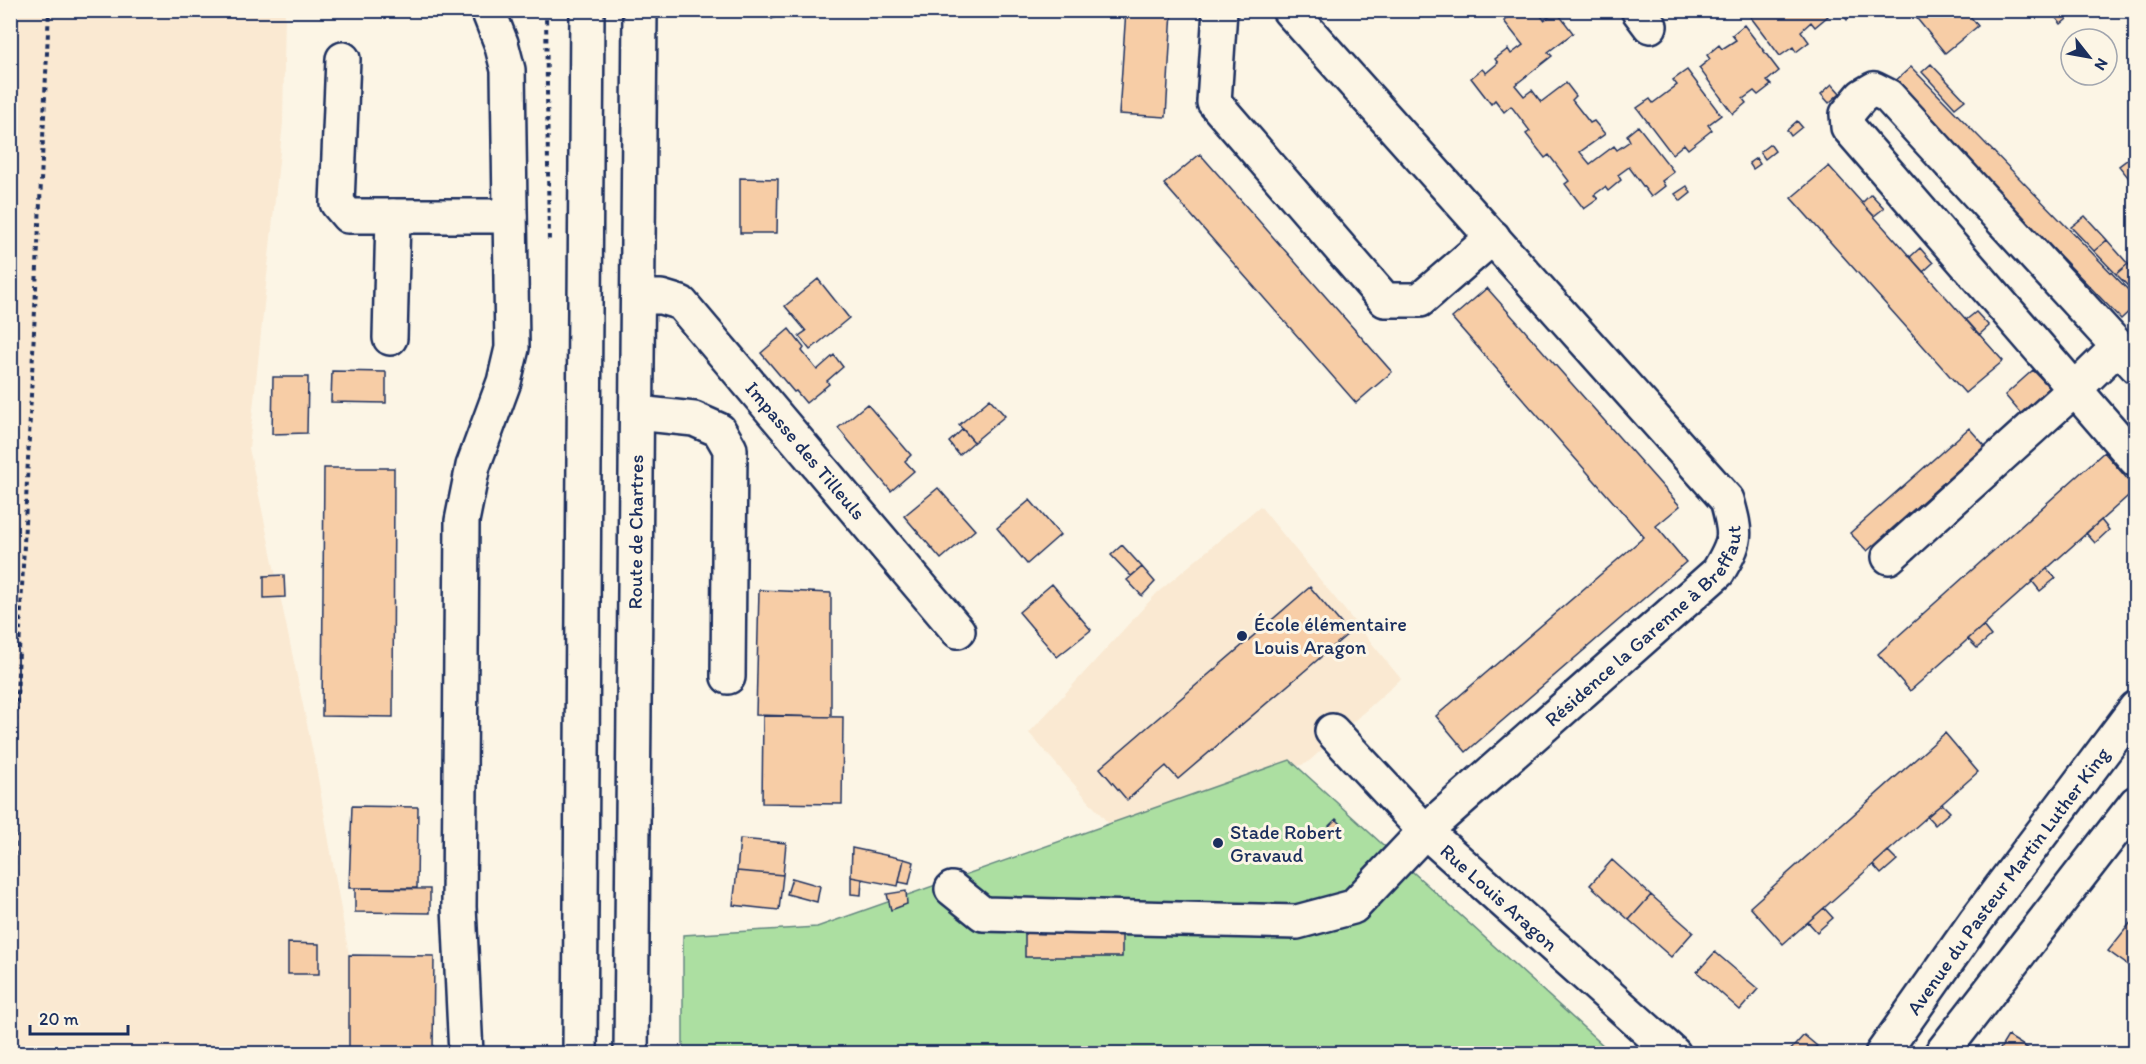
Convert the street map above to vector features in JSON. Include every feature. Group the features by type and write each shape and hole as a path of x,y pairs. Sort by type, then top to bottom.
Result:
{"street":[{"path":"466,1053 459,907 462,521 473,466 504,381 512,348 508,70 501,43 488,10"},
{"path":"580,1053 587,10"},
{"name":"Route de Chartres","path":"631,1053 640,10"},
{"path":"1220,10 1214,102 1385,300 1420,300 1492,237"},
{"name":"Résidence la Garenne à Breffaut","path":"952,889 983,914 1297,922 1353,907 1425,831 1718,572 1733,547 1734,525 1727,500 1289,10"},
{"path":"343,59 337,203 348,216 510,216"},
{"path":"1889,557 2075,389 2127,356 1888,96 1874,89 1862,96 1847,114 1848,127 2075,389 2136,460"},
{"path":"390,338 393,216"},
{"name":"Impasse des Tilleuls","path":"639,297 661,297 681,303 958,631"},
{"path":"637,413 694,419 719,430 730,449 728,677"},
{"name":"Avenue du Pasteur Martin Luther King","path":"1882,1053 1975,922 2136,708"},
{"name":"Rue Louis Aragon","path":"1332,731 1425,831 1674,1053"},
{"path":"1941,1053 2136,803"}],"path":[{"path":"13,1053 16,716 49,10"}],"shaded area":[{"path":"10,11 285,11 283,123 249,448 316,767 349,955 349,1053 11,1053"},
{"name":"École élémentaire Louis Aragon","path":"1260,506 1401,679 1307,763 1115,831 1029,733 1157,593"}],"green space":[{"name":"Stade Robert Gravaud","path":"1290,760 1607,1049 1604,1054 683,1053 683,935 817,927"}],"building":[{"path":"768,10 788,10 772,19"},
{"path":"1126,10 1172,10 1166,117 1119,114"},
{"path":"1508,10 1537,10 1544,20 1557,12 1573,33 1548,52 1552,56 1515,85 1524,96 1532,90 1541,102 1566,83 1576,96 1572,100 1590,123 1594,121 1605,134 1580,152 1590,164 1614,146 1617,150 1630,141 1627,135 1638,126 1674,172 1662,181 1665,186 1651,197 1629,167 1618,175 1621,180 1608,191 1605,187 1594,195 1598,199 1584,209 1565,184 1569,181 1549,155 1545,158 1526,134 1530,131 1511,106 1504,112 1495,100 1491,104 1471,78 1482,69 1486,73 1498,63 1495,59 1508,49 1511,54 1523,45 1504,21 1511,15"},
{"path":"1747,10 1824,10 1828,16 1815,27 1811,22 1801,31 1809,42 1796,52 1793,47 1780,56"},
{"path":"1839,10 1855,10 1856,12 1847,20"},
{"path":"1918,10 1965,10 1978,26 1945,53 1914,15"},
{"path":"2058,10 2078,10 2061,24 2053,14"},
{"path":"1744,25 1779,71 1767,81 1771,85 1758,95 1754,91 1743,99 1746,103 1733,114 1699,68 1710,59 1707,55 1719,45 1722,49 1736,40 1732,35"},
{"path":"1931,64 1965,100 1955,108 1922,72"},
{"path":"1911,67 2136,298 2136,305 2121,319 1893,83"},
{"path":"1687,70 1721,115 1708,125 1712,130 1688,149 1684,144 1672,154 1637,108 1650,99 1653,103 1677,85 1673,80"},
{"path":"1832,84 1840,93 1829,103 1821,94"},
{"path":"1797,121 1802,127 1791,136 1787,130"},
{"path":"1770,144 1775,151 1765,159 1760,152"},
{"path":"2136,153 2136,187 2119,166"},
{"path":"1200,154 1392,372 1356,403 1164,184"},
{"path":"1756,158 1760,164 1753,169 1749,163"},
{"path":"1829,166 2003,361 1965,393 1791,198"},
{"path":"740,178 778,179 777,233 740,233"},
{"path":"1687,186 1691,193 1681,201 1675,194"},
{"path":"1871,194 1884,208 1874,216 1862,203"},
{"path":"2085,216 2107,240 2094,251 2071,227"},
{"path":"2107,240 2128,264 2116,274 2094,251"},
{"path":"1920,248 1933,263 1923,272 1910,257"},
{"path":"2128,264 2136,272 2136,281 2128,286 2116,274"},
{"path":"818,279 849,318 810,350 799,336 806,331 785,306"},
{"path":"1487,288 1680,506 1656,526 1686,562 1466,752 1436,716 1644,537 1452,318"},
{"path":"1976,312 1989,326 1979,335 1966,320"},
{"path":"789,329 817,370 834,355 843,367 827,381 829,384 806,403 761,353"},
{"path":"2033,370 2051,389 2022,415 2005,395"},
{"path":"332,371 386,372 386,403 331,402"},
{"path":"273,377 308,377 307,433 272,434"},
{"path":"990,399 1005,416 974,442 959,425"},
{"path":"867,404 911,455 905,461 914,471 891,491 838,428"},
{"path":"1969,428 1985,446 1867,551 1850,533"},
{"path":"963,429 974,442 959,455 949,442"},
{"path":"2104,452 2136,489 1910,691 1878,654"},
{"path":"324,468 394,468 393,717 322,716"},
{"path":"938,488 975,530 941,559 904,516"},
{"path":"1030,500 1060,535 1027,564 997,528"},
{"path":"2101,520 2109,530 2095,543 2086,533"},
{"path":"1122,545 1142,567 1131,576 1111,555"},
{"path":"1142,567 1155,582 1142,596 1127,580"},
{"path":"2047,569 2056,578 2040,591 2032,581"},
{"path":"284,575 285,597 264,598 264,576"},
{"path":"1052,584 1091,630 1057,657 1019,612"},
{"path":"1310,587 1349,633 1178,779 1166,766 1127,800 1100,768"},
{"path":"759,590 831,593 831,717 756,715"},
{"path":"1983,626 1991,636 1977,648 1968,639"},
{"path":"763,716 843,717 842,804 762,803"},
{"path":"1945,733 1978,772 1783,944 1750,907"},
{"path":"1942,804 1950,812 1935,825 1927,816"},
{"path":"352,806 418,807 417,888 349,888"},
{"path":"1336,819 1344,827 1337,834 1329,826"},
{"path":"740,839 786,843 783,875 737,871"},
{"path":"852,848 904,859 898,886 851,877"},
{"path":"1888,851 1897,860 1881,874 1873,865"},
{"path":"904,859 914,862 909,884 899,882"},
{"path":"1612,860 1651,895 1629,920 1590,885"},
{"path":"737,871 783,875 779,910 733,905"},
{"path":"851,877 862,879 861,895 851,894"},
{"path":"792,878 820,886 817,902 787,894"},
{"path":"355,888 430,889 430,913 355,912"},
{"path":"906,891 907,904 891,910 887,894"},
{"path":"1651,895 1693,932 1671,957 1629,920"},
{"path":"1824,908 1833,918 1817,932 1808,922"},
{"path":"2136,916 2136,971 2108,951"},
{"path":"1025,932 1122,932 1122,957 1025,957"},
{"path":"288,943 319,944 319,974 288,974"},
{"path":"1715,952 1758,989 1740,1010 1697,972"},
{"path":"349,955 434,956 433,1054 349,1054"},
{"path":"1804,1035 1817,1046 1814,1048 1820,1054 1787,1054"},
{"path":"2008,1036 2037,1054 1997,1054"}],"place":[{"name":"École élémentaire Louis Aragon","path":"1242,636"},
{"name":"Stade Robert Gravaud","path":"1218,843"}]}
